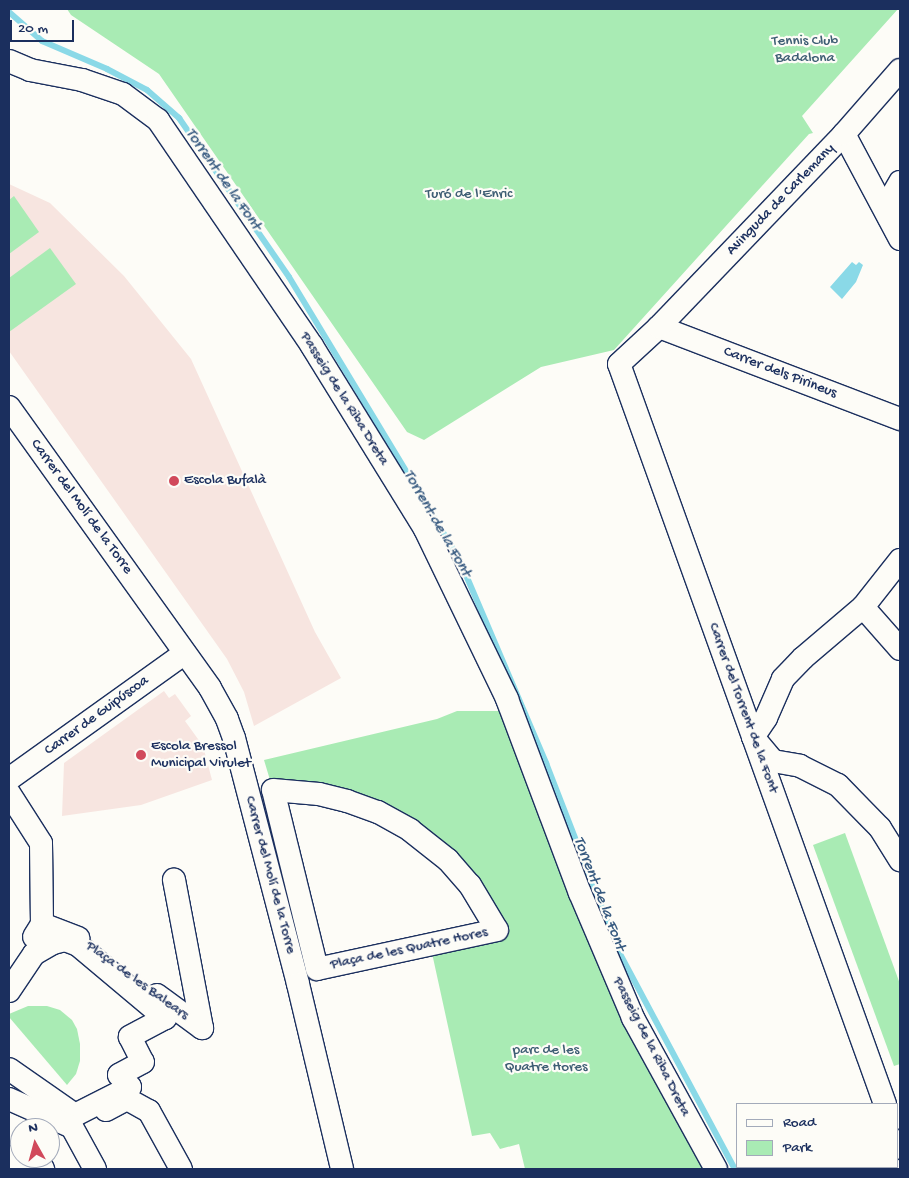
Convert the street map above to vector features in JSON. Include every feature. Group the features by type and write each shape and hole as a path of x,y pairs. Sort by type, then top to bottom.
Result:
{"street":[{"name":"Passeig de la Riba Dreta","path":"9,61 30,70 82,80 123,94 158,120 312,346 426,529 508,699 580,893 632,1018 716,1169"},
{"name":"Avinguda de Carlemany","path":"660,327 844,134 900,70"},
{"path":"844,134 900,239"},
{"path":"890,219 889,201 900,182"},
{"name":"Carrer dels Pirineus","path":"660,327 900,419"},
{"name":"Carrer del Torrent de la Font","path":"660,327 619,364 885,1103"},
{"name":"Carrer del Molí de la Torre","path":"9,407 210,688 234,738 298,984 342,1169"},
{"path":"900,560 863,607 803,658 783,679 766,718 753,737 773,761 800,766 838,786 880,828 900,860"},
{"path":"863,607 900,649"},
{"name":"Carrer de Guipúscoa","path":"9,779 185,653"},
{"name":"Plaça de les Quatre Hores","path":"273,790 319,794 347,801 378,812 395,821 423,840 458,871 483,903 497,930 317,970 273,790"},
{"path":"9,793 41,843 42,924 9,976"},
{"name":"Plaça de les Balears","path":"42,924 79,939 202,1028 174,880"},
{"path":"9,991 34,954 53,943 65,940 78,945 165,1018 130,1037 143,1062 118,1075 130,1087 75,1115 9,1069"},
{"path":"9,1098 72,1127 96,1169"},
{"path":"72,1127 127,1099 149,1111 181,1169"}],"shaded area":[{"name":"Escola Bufalà","path":"9,184 50,203 124,276 191,359 315,632 341,678 254,726 244,692 227,659 9,351"},
{"name":"Escola Bressol Municipal Virulet","path":"164,691 169,698 175,694 191,716 185,721 203,746 212,780 141,805 62,816 64,763"}],"green space":[{"name":"Turó de l'Enric","path":"67,9 898,9 802,116 813,133 809,134 614,350 541,367 424,440 407,432 159,74 71,15"},
{"path":"14,196 39,232 9,254 9,200"},
{"path":"50,248 76,284 9,332 9,278"},
{"name":"parc de les Quatre Hores","path":"457,711 501,711 706,1169 525,1169 519,1144 500,1149 490,1133 472,1136 430,944 497,930 410,830 273,790 264,760 437,719"},
{"path":"845,833 900,984 900,1064 894,1066 813,845"},
{"path":"28,1006 47,1006 60,1010 72,1020 77,1029 80,1044 80,1061 76,1074 67,1085 9,1017 9,1014"}],"water":[{"path":"852,262 856,265 859,262 863,265 856,282 842,299 830,287"}],"waterway":[{"name":"Torrent de la Font","path":"9,12 42,41 107,69 147,90 179,118 289,277 460,561 546,763 620,954 735,1169"}],"place":[{"name":"Escola Bufalà","path":"174,481"},
{"name":"Escola Bressol Municipal Virulet","path":"141,755"}],"park label":[{"name":"Tennis Club Badalona","path":"805,50"}]}
